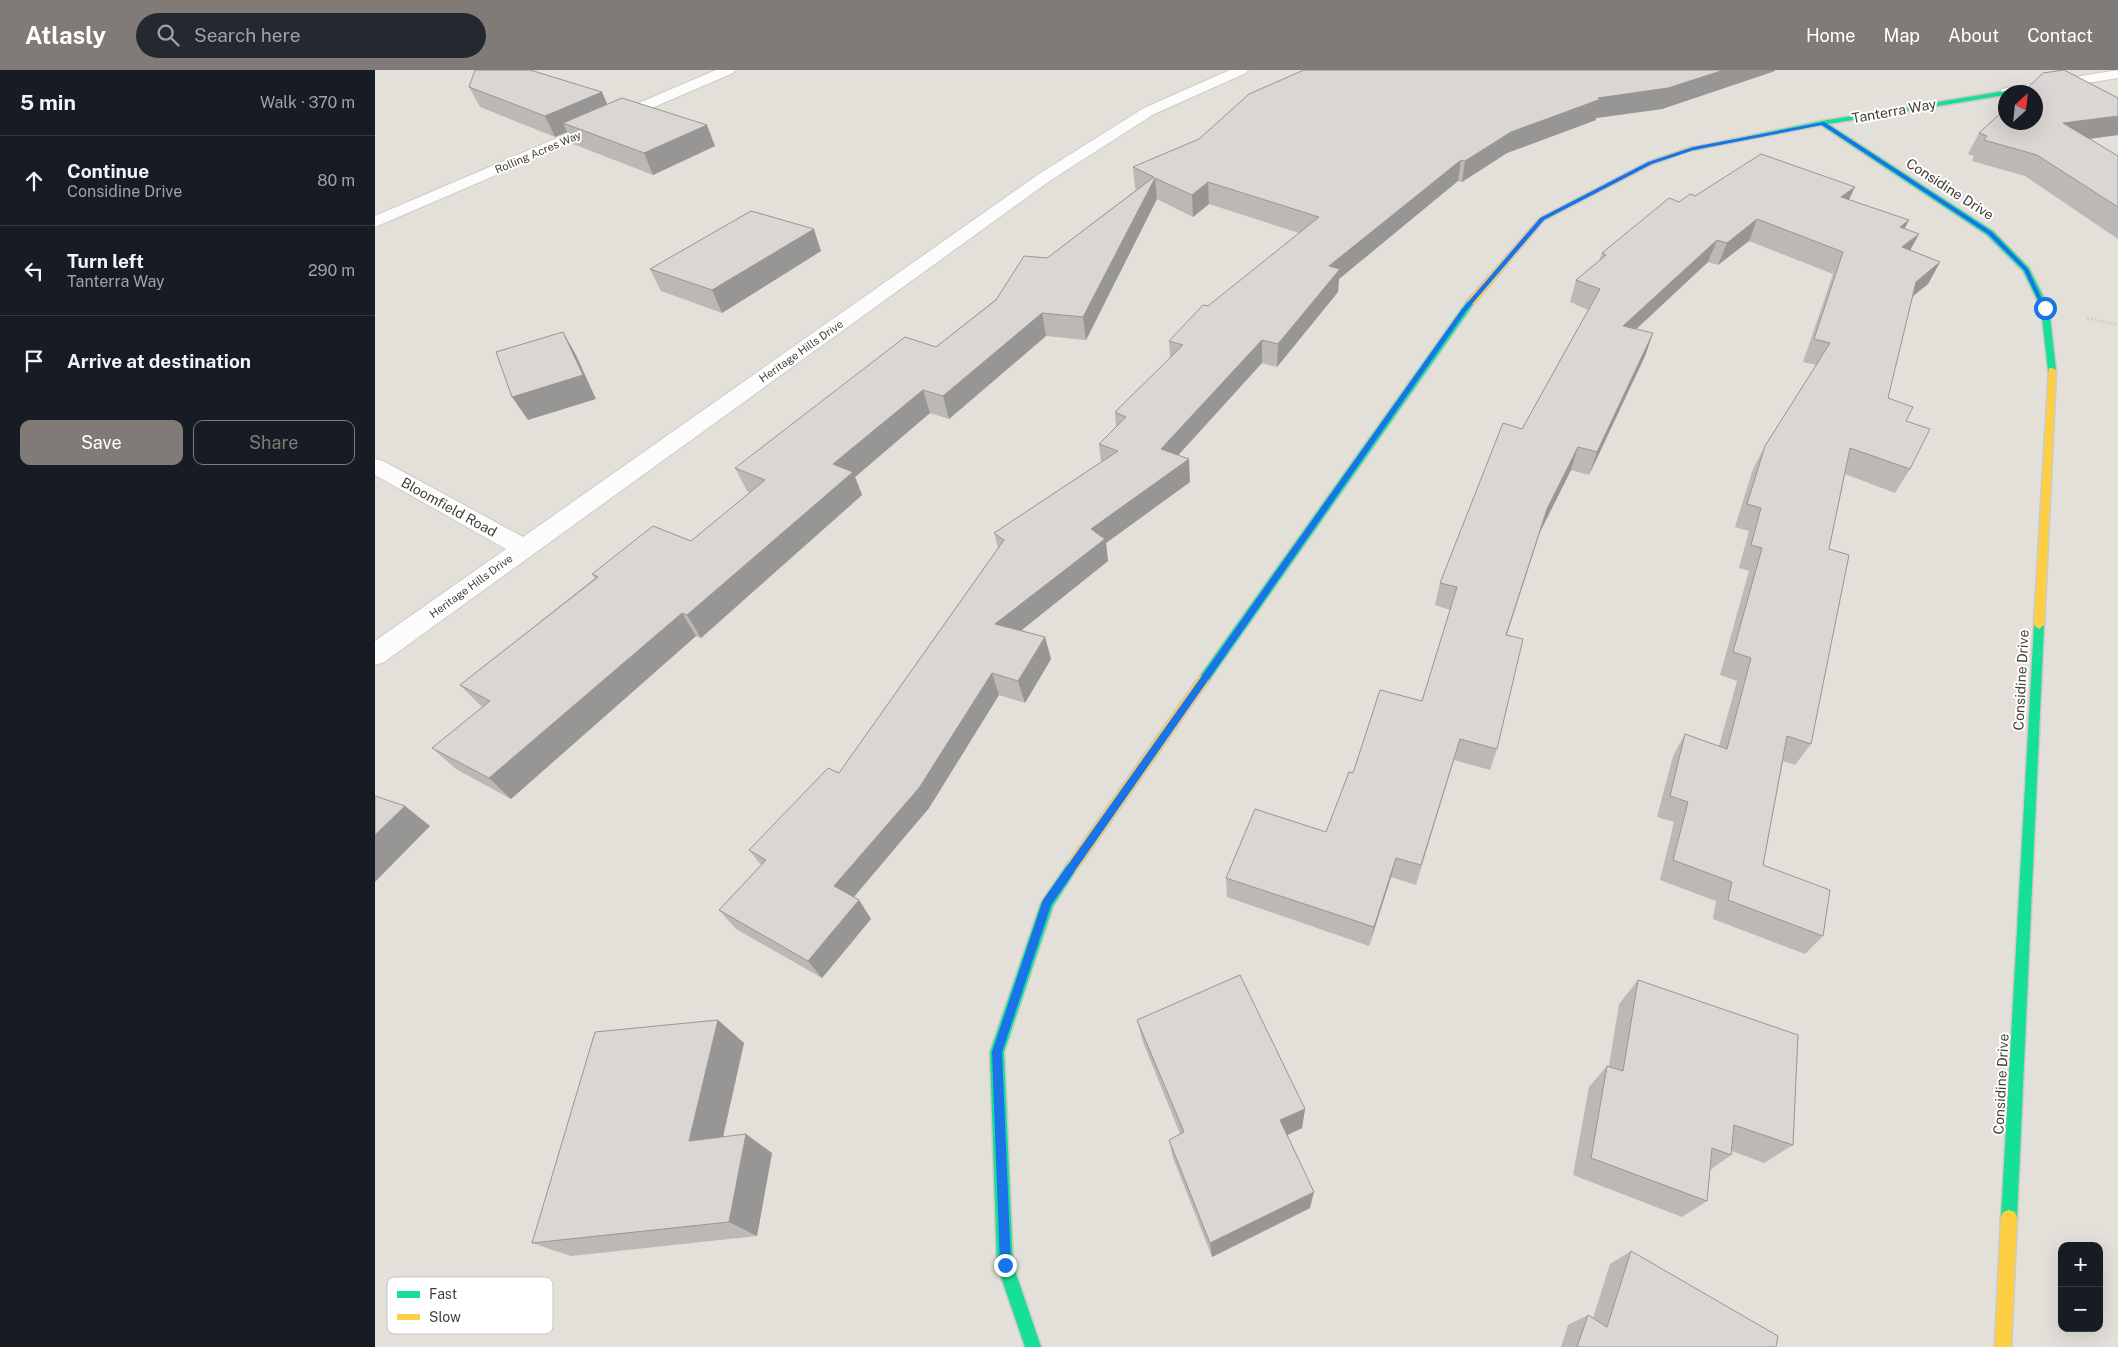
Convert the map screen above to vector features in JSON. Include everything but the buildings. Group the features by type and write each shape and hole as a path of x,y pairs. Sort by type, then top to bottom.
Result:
{"street":[{"name":"Rolling Acres Way","path":"375,222 728,70"},
{"name":"Heritage Hills Drive","path":"375,654 1045,177 1149,111 1241,70"},
{"name":"Tanterra Way","path":"2043,87 2118,74"},
{"name":"Tanterra Way","path":"1033,1347 1005,1265 997,1052 1047,903 1464,310 1542,219 1650,163 1693,148 1822,123 1998,94"},
{"name":"Considine Drive","path":"1822,123 1990,233 2026,270 2045,308 2052,366 2003,1347"},
{"name":"Bloomfield Road","path":"375,466 524,548"}],"shaded area":[{"path":"375,70 2118,70 2118,1347 375,1347"}],"traffic: fast":[{"path":"1694,148 1822,123 1998,94"},
{"path":"1822,123 1990,233 2026,270 2045,308 2052,370"},
{"path":"1204,679 1471,302"},
{"path":"2009,1218 2039,625"},
{"path":"1033,1347 1005,1265 997,1052 1047,903 1072,867"}],"traffic: slow":[{"path":"1471,302 1542,219 1650,163 1694,148"},
{"path":"2039,625 2052,370"},
{"path":"1072,867 1204,679"},
{"path":"2003,1347 2009,1218"}],"route":[{"path":"1005,1265 997,1052 1047,903 1464,310 1542,219 1650,163 1693,148 1822,123 1990,233 2026,270 2045,308"}]}
